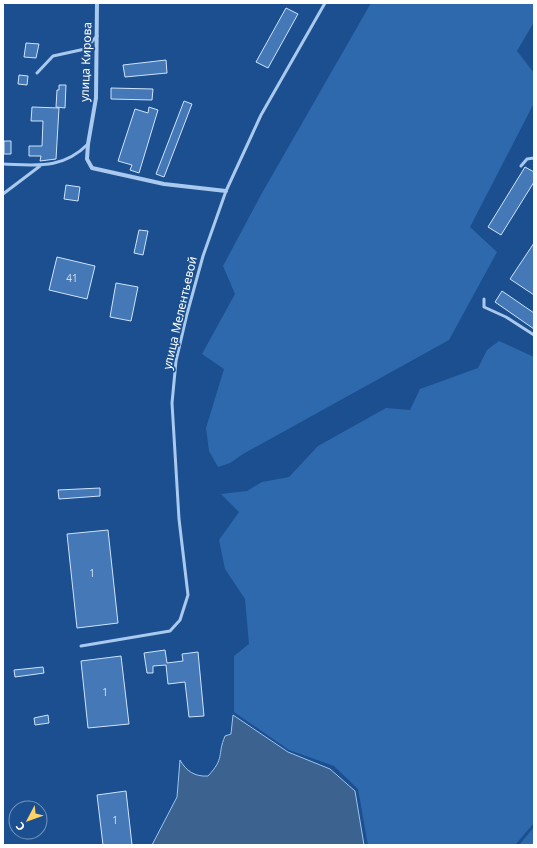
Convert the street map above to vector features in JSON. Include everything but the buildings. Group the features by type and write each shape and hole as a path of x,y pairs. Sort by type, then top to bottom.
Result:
{"street":[{"name":"улица Кирова","path":"98,3 96,98 88,144 87,159 92,168 164,184 226,191"}],"lane":[{"name":"улица Мелентьевой","path":"81,646 170,632 180,620 188,595 179,518 173,443 172,403 176,361 202,256 226,191 261,115 326,3"},
{"path":"37,73 53,56 85,49 97,36"},
{"path":"3,164 40,166 64,162 80,153 88,144"},
{"path":"521,166 527,159 534,158"},
{"path":"3,194 40,166"},
{"path":"484,299 484,307 506,317 534,335"}],"shaded area":[{"path":"371,3 534,3 534,22 517,51 534,73 534,103 470,227 497,252 449,340 243,454 230,463 218,467 209,451 206,428 224,369 202,354 235,294 223,266 262,193"},
{"path":"499,341 534,357 534,823 515,845 368,845 358,789 334,766 289,750 234,712 234,656 249,644 245,599 225,569 219,540 239,512 221,494 247,491 262,482 289,477 318,446 386,408 410,410 420,389 478,368 487,350"},
{"path":"233,715 288,752 330,769 355,791 364,845 152,845 177,797 180,760 191,772 208,776 217,765 225,736 231,734"},
{"path":"534,827 534,845 519,845"}]}
